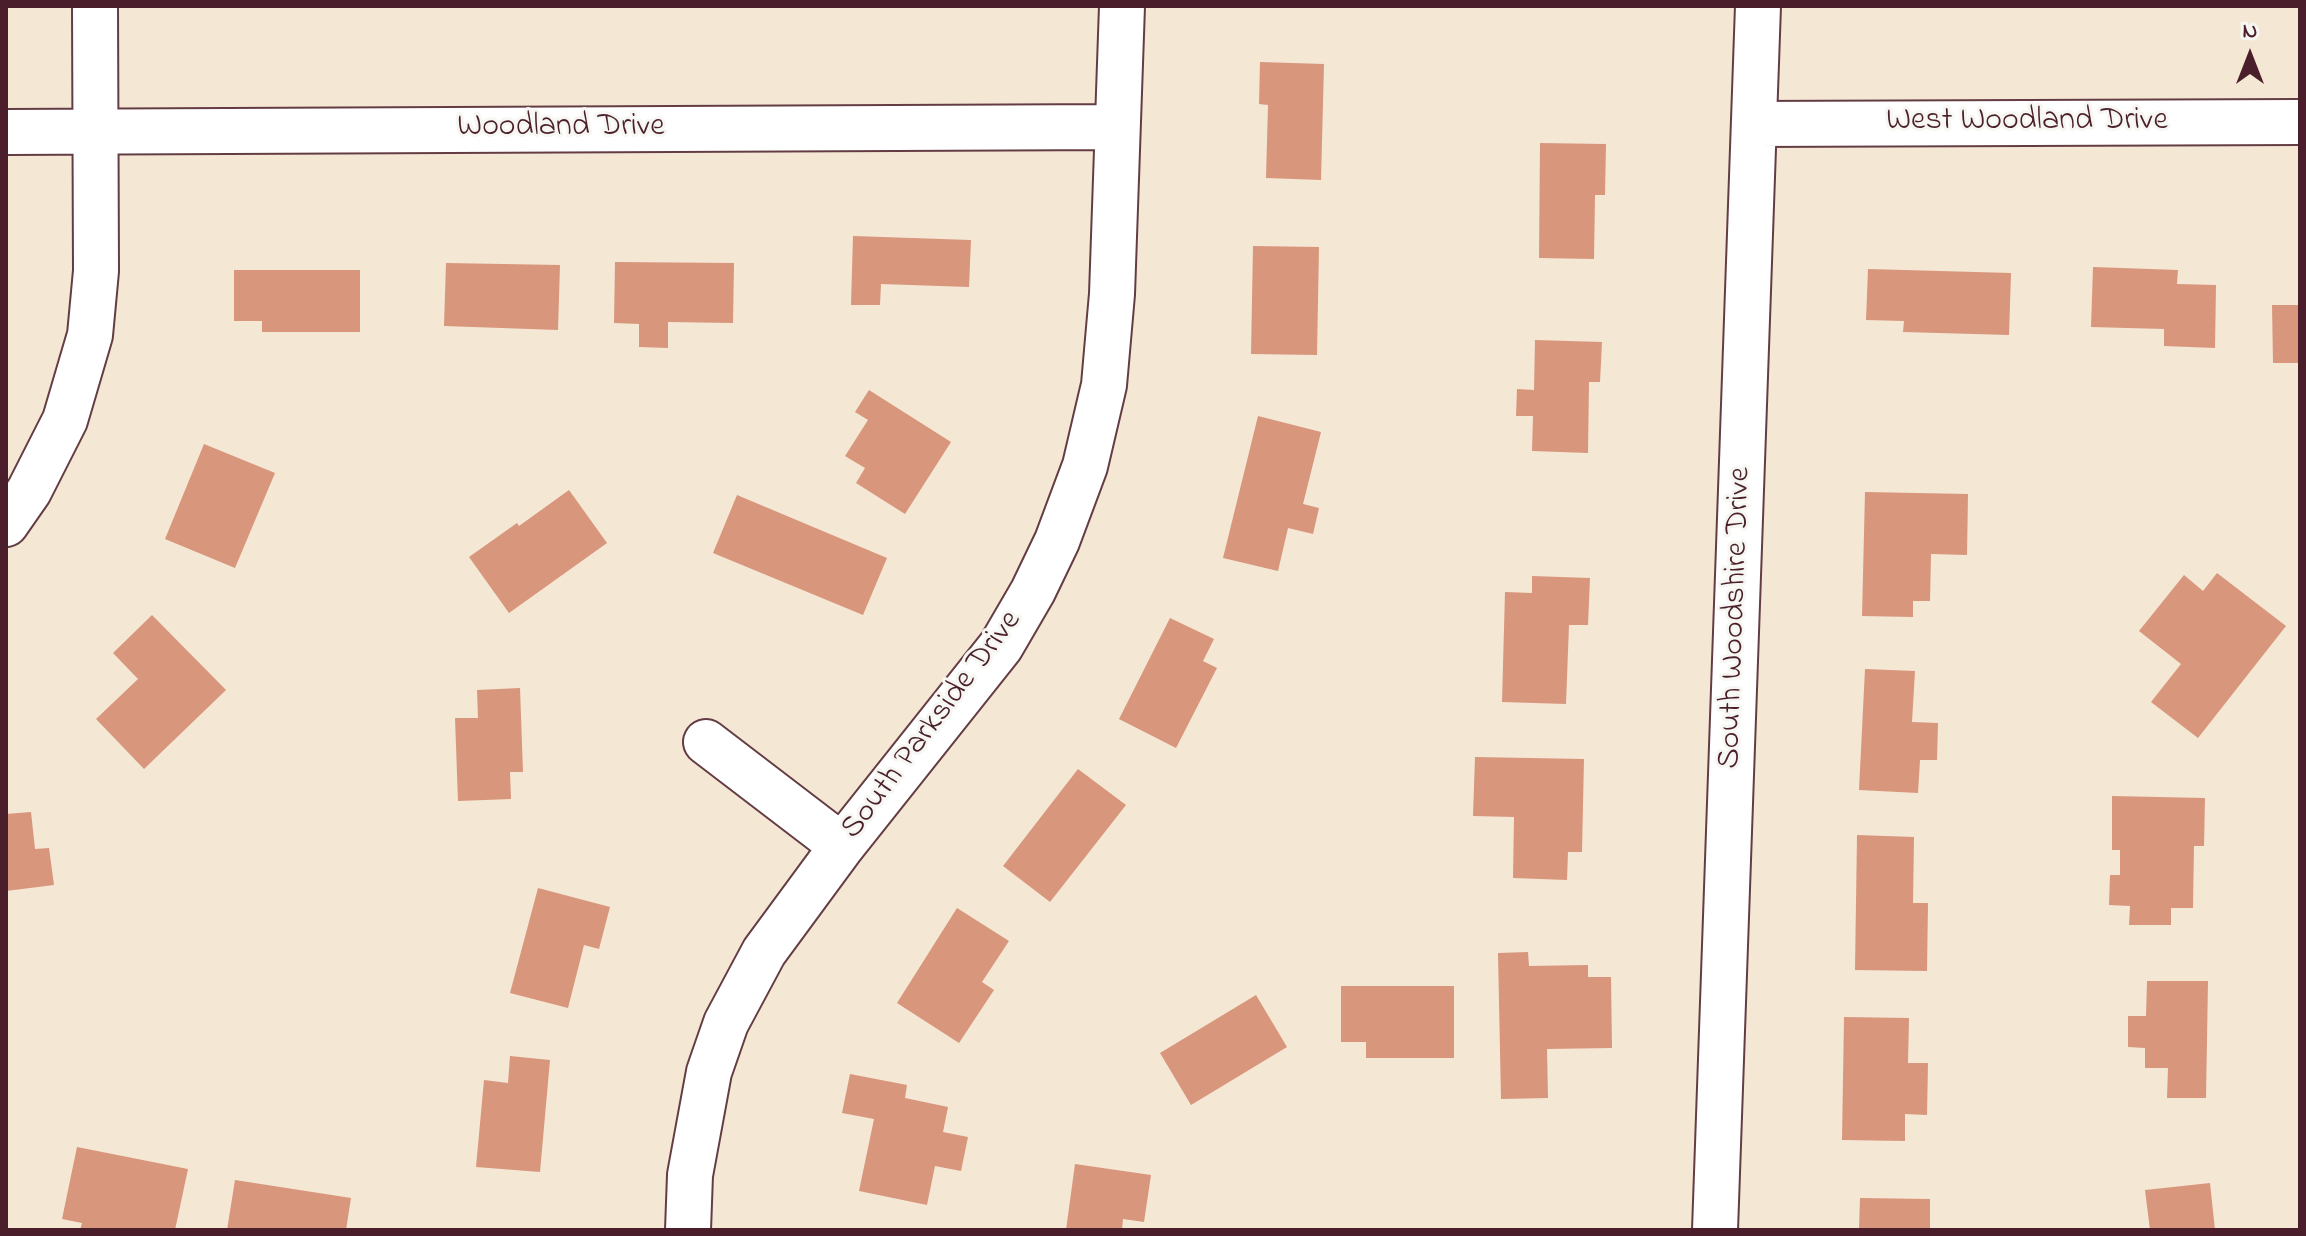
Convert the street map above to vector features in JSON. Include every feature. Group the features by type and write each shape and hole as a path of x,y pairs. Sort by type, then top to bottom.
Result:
{"street":[{"path":"6,524 36,478 65,420 90,335 96,271 95,6"},
{"name":"South Parkside Drive","path":"688,1230 690,1175 709,1072 726,1023 764,952 842,846 1001,646 1057,541 1085,466 1104,385 1112,294 1122,6"},
{"name":"South Woodshire Drive","path":"1715,1230 1758,6"},
{"name":"West Woodland Drive","path":"1754,124 2300,122"},
{"name":"Woodland Drive","path":"6,132 1116,127"},
{"path":"706,742 842,846"}],"building":[{"path":"1260,62 1324,64 1321,180 1266,178 1268,105 1259,104"},
{"path":"1540,143 1606,144 1605,195 1595,195 1594,259 1539,258"},
{"path":"853,236 971,240 969,287 881,284 880,305 851,305"},
{"path":"1253,246 1319,247 1317,355 1251,354"},
{"path":"615,262 734,263 733,323 668,322 668,348 639,347 639,324 614,323"},
{"path":"446,263 560,265 558,330 444,326"},
{"path":"2093,267 2178,270 2177,284 2216,285 2215,348 2164,346 2164,329 2091,327"},
{"path":"1868,269 2011,273 2009,335 1903,332 1904,321 1866,320"},
{"path":"234,270 360,270 360,332 262,332 262,321 234,321"},
{"path":"2272,305 2300,305 2300,363 2273,363"},
{"path":"1535,340 1602,342 1600,382 1589,382 1588,453 1532,451 1533,416 1516,416 1517,389 1534,390"},
{"path":"869,390 951,442 905,514 856,483 865,468 845,456 868,420 855,412"},
{"path":"1258,416 1321,432 1303,504 1319,508 1313,534 1288,528 1278,571 1223,558"},
{"path":"204,444 275,473 235,568 165,539"},
{"path":"569,490 607,543 509,613 469,557"},
{"path":"1865,492 1968,494 1967,555 1931,554 1930,601 1913,601 1913,617 1862,616"},
{"path":"737,495 887,558 863,615 713,553"},
{"path":"2217,573 2286,626 2198,738 2151,702 2181,664 2139,631 2184,575 2203,591"},
{"path":"1532,576 1590,578 1588,625 1569,625 1566,704 1502,702 1505,592 1532,593"},
{"path":"152,615 226,690 144,769 96,719 138,679 113,653"},
{"path":"1170,618 1214,639 1203,661 1217,668 1176,748 1119,719"},
{"path":"1865,669 1915,671 1912,722 1938,723 1937,760 1920,760 1918,793 1859,790"},
{"path":"520,688 523,772 510,772 511,799 458,801 455,718 478,718 477,690"},
{"path":"1475,757 1584,759 1582,852 1568,852 1567,880 1513,878 1514,817 1473,816"},
{"path":"1078,769 1126,805 1050,902 1003,866"},
{"path":"2112,796 2205,798 2204,846 2194,846 2193,908 2171,908 2171,925 2129,925 2130,906 2109,905 2110,875 2120,875 2120,850 2112,850"},
{"path":"31,812 35,849 49,848 54,885 6,891 6,814"},
{"path":"1857,835 1914,837 1913,903 1928,903 1927,971 1855,970"},
{"path":"538,888 610,907 599,949 584,945 568,1008 510,993"},
{"path":"957,908 1009,941 982,982 994,990 959,1043 897,1003"},
{"path":"1528,952 1529,966 1588,965 1588,977 1611,977 1612,1048 1547,1049 1548,1098 1501,1099 1498,953"},
{"path":"2147,981 2208,981 2206,1098 2167,1098 2168,1068 2145,1068 2145,1048 2128,1047 2128,1016 2146,1016"},
{"path":"1341,986 1454,986 1454,1058 1366,1058 1366,1042 1341,1042"},
{"path":"1256,995 1287,1047 1191,1105 1160,1053"},
{"path":"1844,1017 1909,1018 1908,1063 1928,1063 1927,1115 1905,1114 1905,1141 1842,1140"},
{"path":"510,1056 550,1060 540,1172 476,1167 484,1080 508,1083"},
{"path":"850,1074 907,1085 905,1098 948,1107 943,1132 968,1137 961,1171 935,1166 927,1205 859,1191 874,1119 842,1113"},
{"path":"77,1147 188,1169 175,1230 80,1230 82,1223 62,1219"},
{"path":"1075,1164 1151,1175 1144,1222 1123,1219 1122,1230 1066,1230"},
{"path":"235,1180 351,1198 346,1230 227,1230"},
{"path":"2210,1183 2215,1230 2150,1230 2145,1190"},
{"path":"1860,1198 1930,1199 1930,1230 1859,1230"}]}
